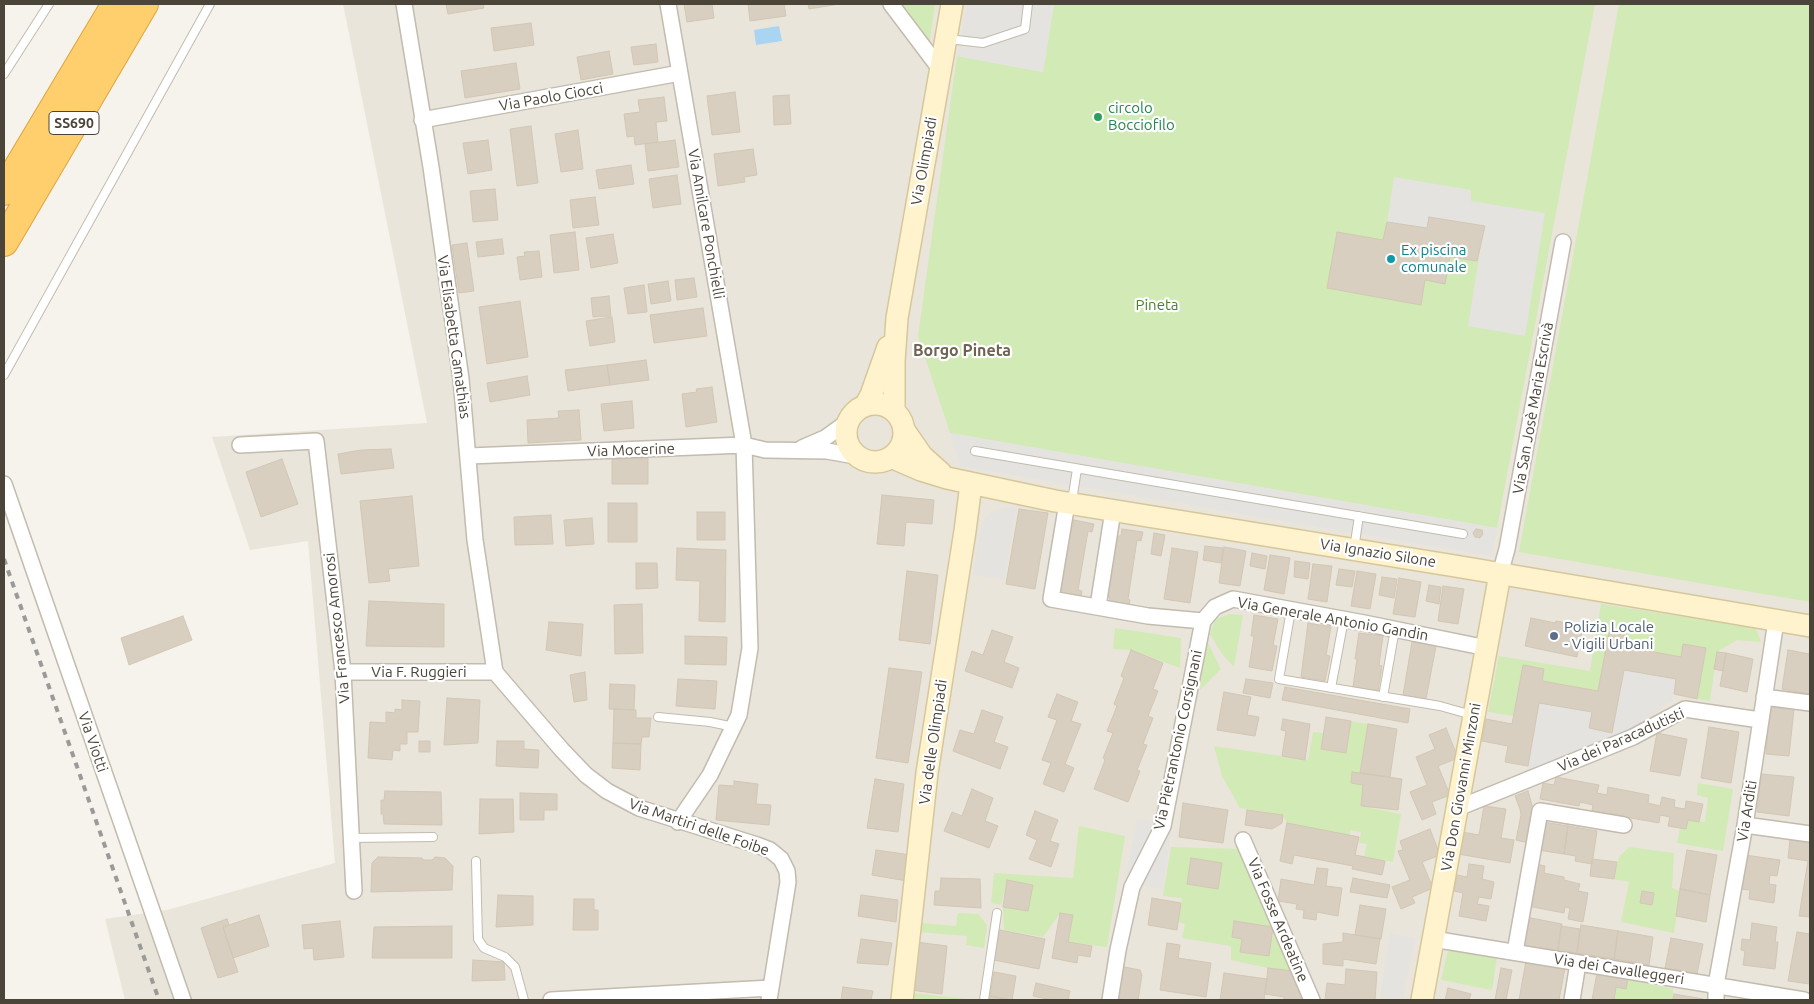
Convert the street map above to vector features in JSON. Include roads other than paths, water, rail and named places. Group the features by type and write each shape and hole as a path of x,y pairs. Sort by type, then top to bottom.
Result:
{"highway":[{"name":"SS690","path":"4,191 116,4"},
{"name":"SS690","path":"4,242 144,4"}],"street":[{"name":"Via Elisabetta Camathias","path":"404,4 461,379 475,540 495,672"},
{"name":"Via Amilcare Ponchielli","path":"668,4 744,445 750,648 740,715 710,775 678,822"},
{"path":"891,4 940,69"},
{"name":"Via Olimpiadi","path":"899,420 894,361 897,318 952,4"},
{"name":"Via Paolo Ciocci","path":"422,120 680,73"},
{"name":"Via San Josè Maria Escrivà","path":"1500,574 1507,549 1563,242"},
{"name":"Via Olimpiadi","path":"857,413 870,397 881,370 897,318"},
{"path":"880,404 888,407 899,420 901,445 891,457 876,461 861,457 850,445 847,428 857,413 880,404"},
{"name":"Via Mocerine","path":"793,450 825,438 857,413"},
{"name":"Via Ignazio Silone","path":"899,420 922,456 947,478"},
{"name":"Via Francesco Amorosi","path":"240,445 316,441 343,672 354,891"},
{"name":"Via Mocerine","path":"469,456 744,445 765,450 827,451 861,457"},
{"name":"Via Ignazio Silone","path":"891,457 921,470 947,478 1069,504 1354,549 1810,626"},
{"name":"Via Viotti","path":"4,484 183,1000"},
{"name":"Via delle Olimpiadi","path":"902,1000 927,773 965,531 970,484"},
{"path":"1069,504 1051,599 1148,616 1203,621"},
{"path":"1098,606 1113,511"},
{"name":"Via Don Giovanni Minzoni","path":"1422,1000 1500,574"},
{"name":"Via Generale Antonio Gandin","path":"1203,621 1215,607 1233,600 1344,619 1487,648"},
{"name":"Via Pietrantonio Corsignani","path":"1110,1000 1118,950 1132,886 1163,826 1203,621"},
{"name":"Via Arditi","path":"1716,993 1745,825 1776,621"},
{"name":"Via F. Ruggieri","path":"343,672 495,672"},
{"name":"Via Martiri delle Foibe","path":"495,672 547,733 591,779 628,804 678,822 765,848 776,854 785,864 788,882 770,994"},
{"path":"1764,697 1810,703"},
{"name":"Via dei Paracadutisti","path":"1458,808 1633,737 1685,709 1760,720"},
{"path":"1516,952 1540,810 1624,825"},
{"path":"1745,825 1810,834"},
{"name":"Via Fosse Ardeatine","path":"1243,840 1312,1000"},
{"name":"Via dei Cavalleggeri","path":"1433,939 1578,963 1716,993 1804,1000"},
{"path":"1572,1000 1578,963"},
{"path":"550,1000 770,994"}],"lane":[{"path":"4,74 49,4"},
{"path":"4,375 210,4"},
{"path":"946,39 983,43 1024,29 1028,4"},
{"path":"975,451 1463,534"},
{"path":"1069,504 1077,468"},
{"path":"1354,549 1359,516"},
{"path":"1291,610 1279,679 1440,706 1474,716"},
{"path":"1331,688 1344,619"},
{"path":"1384,697 1395,629"},
{"path":"658,717 710,722 734,727"},
{"path":"351,838 433,837"},
{"path":"476,861 478,939 484,948 505,957 515,967 524,1000"},
{"path":"984,1000 996,913"}],"water":[{"path":"779,26 782,41 756,45 754,30"}],"railway":[{"path":"4,559 159,1000"}],"place":[{"name":"circolo Bocciofilo","path":"1098,117"},
{"name":"Ex piscina comunale","path":"1391,259"},
{"name":"Polizia Locale - Vigili Urbani","path":"1554,636"}],"district":[{"name":"Borgo Pineta","path":"962,351"}],"park label":[{"name":"Pineta","path":"1157,305"}]}
